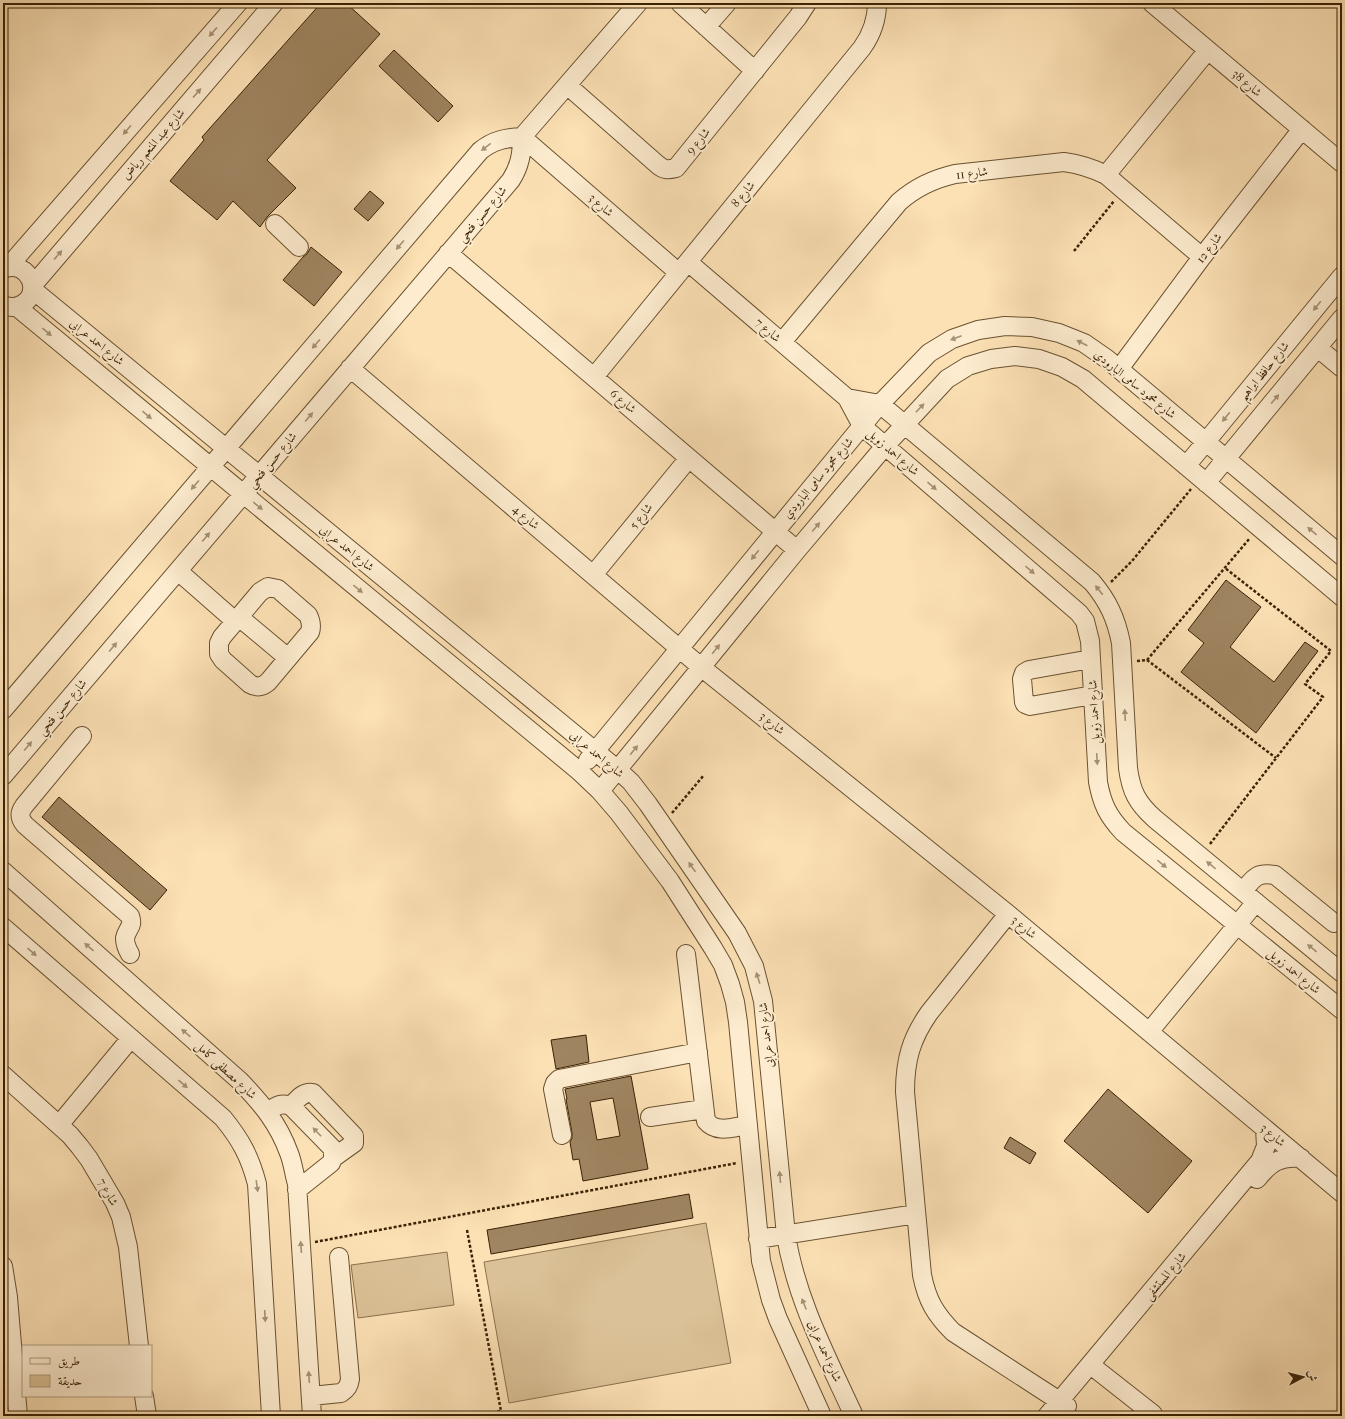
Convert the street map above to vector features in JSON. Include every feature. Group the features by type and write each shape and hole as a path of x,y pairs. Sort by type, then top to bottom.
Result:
{"street":[{"path":"6,268 238,3"},
{"name":"شارع عبد المنعم رياض","path":"8,309 28,301 31,295 32,287 274,3"},
{"path":"3,710 480,151 492,142 522,137 638,3"},
{"path":"680,3 755,71"},
{"path":"706,27 727,3"},
{"name":"شارع 9","path":"567,85 663,169 669,170 676,168 755,71 804,9 807,3"},
{"name":"شارع 8","path":"594,377 862,48 869,38 874,26 877,13 877,3"},
{"name":"شارع 38","path":"1152,3 1342,164"},
{"path":"1106,175 1208,50"},
{"name":"شارع 12","path":"1119,369 1202,257 1302,130"},
{"name":"شارع 3","path":"522,137 684,267"},
{"name":"شارع حسن فتحي","path":"3,776 515,174 522,153 522,137"},
{"name":"شارع 11","path":"782,342 899,202 911,192 925,184 939,178 955,174 1064,162 1093,168 1106,175 1202,257"},
{"path":"276,224 299,247"},
{"name":"شارع 6","path":"448,253 797,550"},
{"name":"شارع احمد عرابى","path":"6,268 15,267 27,273 32,287 618,770 639,792 737,933 746,949 759,983 764,1001 789,1255 800,1294 854,1416"},
{"name":"شارع 7","path":"684,267 782,342 847,398"},
{"name":"شارع حافظ ابراهيم","path":"1186,466 1342,276"},
{"name":"شارع احمد عرابى","path":"8,309 210,467 579,770 619,813 670,881 723,965 735,1002 760,1261 771,1300 822,1416"},
{"path":"1203,480 1226,459 1342,318"},
{"name":"شارع محمود سامى البارودي","path":"579,770 880,404 928,352 952,339 978,330 1005,326 1032,327 1059,333 1084,343 1107,358 1342,556"},
{"path":"1318,348 1342,368"},
{"path":"600,791 797,550 904,424 947,379 968,366 991,359 1015,356 1039,359 1062,367 1083,379 1342,597"},
{"name":"شارع 4","path":"350,368 701,667"},
{"path":"847,398 880,404 1092,582 1101,592 1117,625 1121,643 1128,768 1130,783 1135,796 1144,809 1249,897 1342,972"},
{"name":"شارع احمد زويل","path":"847,398 862,426 1079,613 1085,621 1088,631 1091,659 1098,782 1106,810 1113,822 1123,832 1342,1010"},
{"name":"شارع 5","path":"594,575 689,458"},
{"path":"181,566 288,658"},
{"path":"268,587 278,589 308,615 311,624 310,632 288,658 264,685 259,687 250,684 222,660 219,654 219,643 263,589 268,587"},
{"path":"1091,659 1029,670 1024,673 1022,679 1024,702 1030,706 1093,695"},
{"name":"شارع 3","path":"701,667 1008,914 1342,1193"},
{"path":"82,736 24,806 20,812 20,819 30,830 130,916 132,925 125,940 130,954"},
{"name":"شارع مصطفى كامل","path":"3,871 240,1081 261,1102 278,1127 290,1154 297,1190 312,1416"},
{"path":"1149,1032 1237,925 1256,876 1268,874 1275,875 1334,923"},
{"path":"1008,914 919,1027 912,1042 908,1058 905,1075 922,1276 925,1292 941,1321 953,1332 1061,1408"},
{"path":"3,927 223,1118 245,1148 253,1166 259,1203 271,1416"},
{"path":"686,954 706,1121 710,1126 716,1129 748,1125"},
{"path":"59,1125 131,1038"},
{"path":"562,1135 553,1089 555,1082 559,1079 698,1052"},
{"name":"شارع 7","path":"3,1075 70,1135 89,1159 115,1203 121,1217 128,1247 139,1345"},
{"path":"291,1106 304,1094 308,1092 313,1093 354,1136 354,1143 333,1158 327,1166 297,1190"},
{"path":"268,1112 278,1105 283,1104 291,1106 333,1149 333,1158"},
{"path":"650,1117 704,1109"},
{"name":"شارع المستشفى","path":"1061,1408 1260,1162 1266,1146 1267,1137 1265,1129"},
{"name":"شارع المستشفى","path":"1047,1416 1061,1408 1097,1370 1266,1168 1274,1162 1282,1159 1291,1157 1300,1158"},
{"path":"758,1240 916,1214"},
{"path":"311,1396 341,1393 345,1390 350,1379 339,1257"},
{"path":"3,1266 8,1297 10,1396 18,1416"},
{"path":"1097,1370 1153,1414"},
{"path":"144,1397 147,1416"}],"path":[{"path":"1074,251 1123,190"},
{"path":"1101,592 1132,560 1203,480"},
{"path":"1259,528 1147,660 1276,758"},
{"path":"1200,856 1323,697 1305,684 1331,651 1225,568"},
{"path":"662,824 704,775"},
{"path":"301,1245 751,1160"},
{"path":"467,1230 501,1411 487,1414 488,1416"}],"green space":[{"path":"706,1223 731,1363 509,1403 484,1262"},
{"path":"447,1252 454,1305 358,1318 351,1265"}],"building":[{"path":"321,3 346,3 380,34 267,160 296,188 267,217 260,227 233,201 217,220 170,181 204,140 202,137"},
{"path":"394,50 453,106 438,122 379,66"},
{"path":"370,191 384,203 368,221 354,209"},
{"path":"311,247 342,272 314,306 283,280 307,254"},
{"path":"1226,580 1261,607 1230,647 1274,682 1305,642 1318,651 1256,733 1181,672 1204,643 1188,630"},
{"path":"59,797 167,890 150,910 42,817"},
{"path":"586,1035 589,1062 556,1069 551,1040"},
{"path":"631,1076 648,1169 583,1181 579,1159 573,1160 570,1142 572,1133 565,1089","holes":["613,1098 620,1136 597,1140 590,1102"]},
{"path":"1108,1089 1192,1161 1148,1213 1064,1141"},
{"path":"1010,1137 1036,1153 1030,1164 1004,1148"},
{"path":"689,1194 693,1218 491,1254 487,1230"}]}
